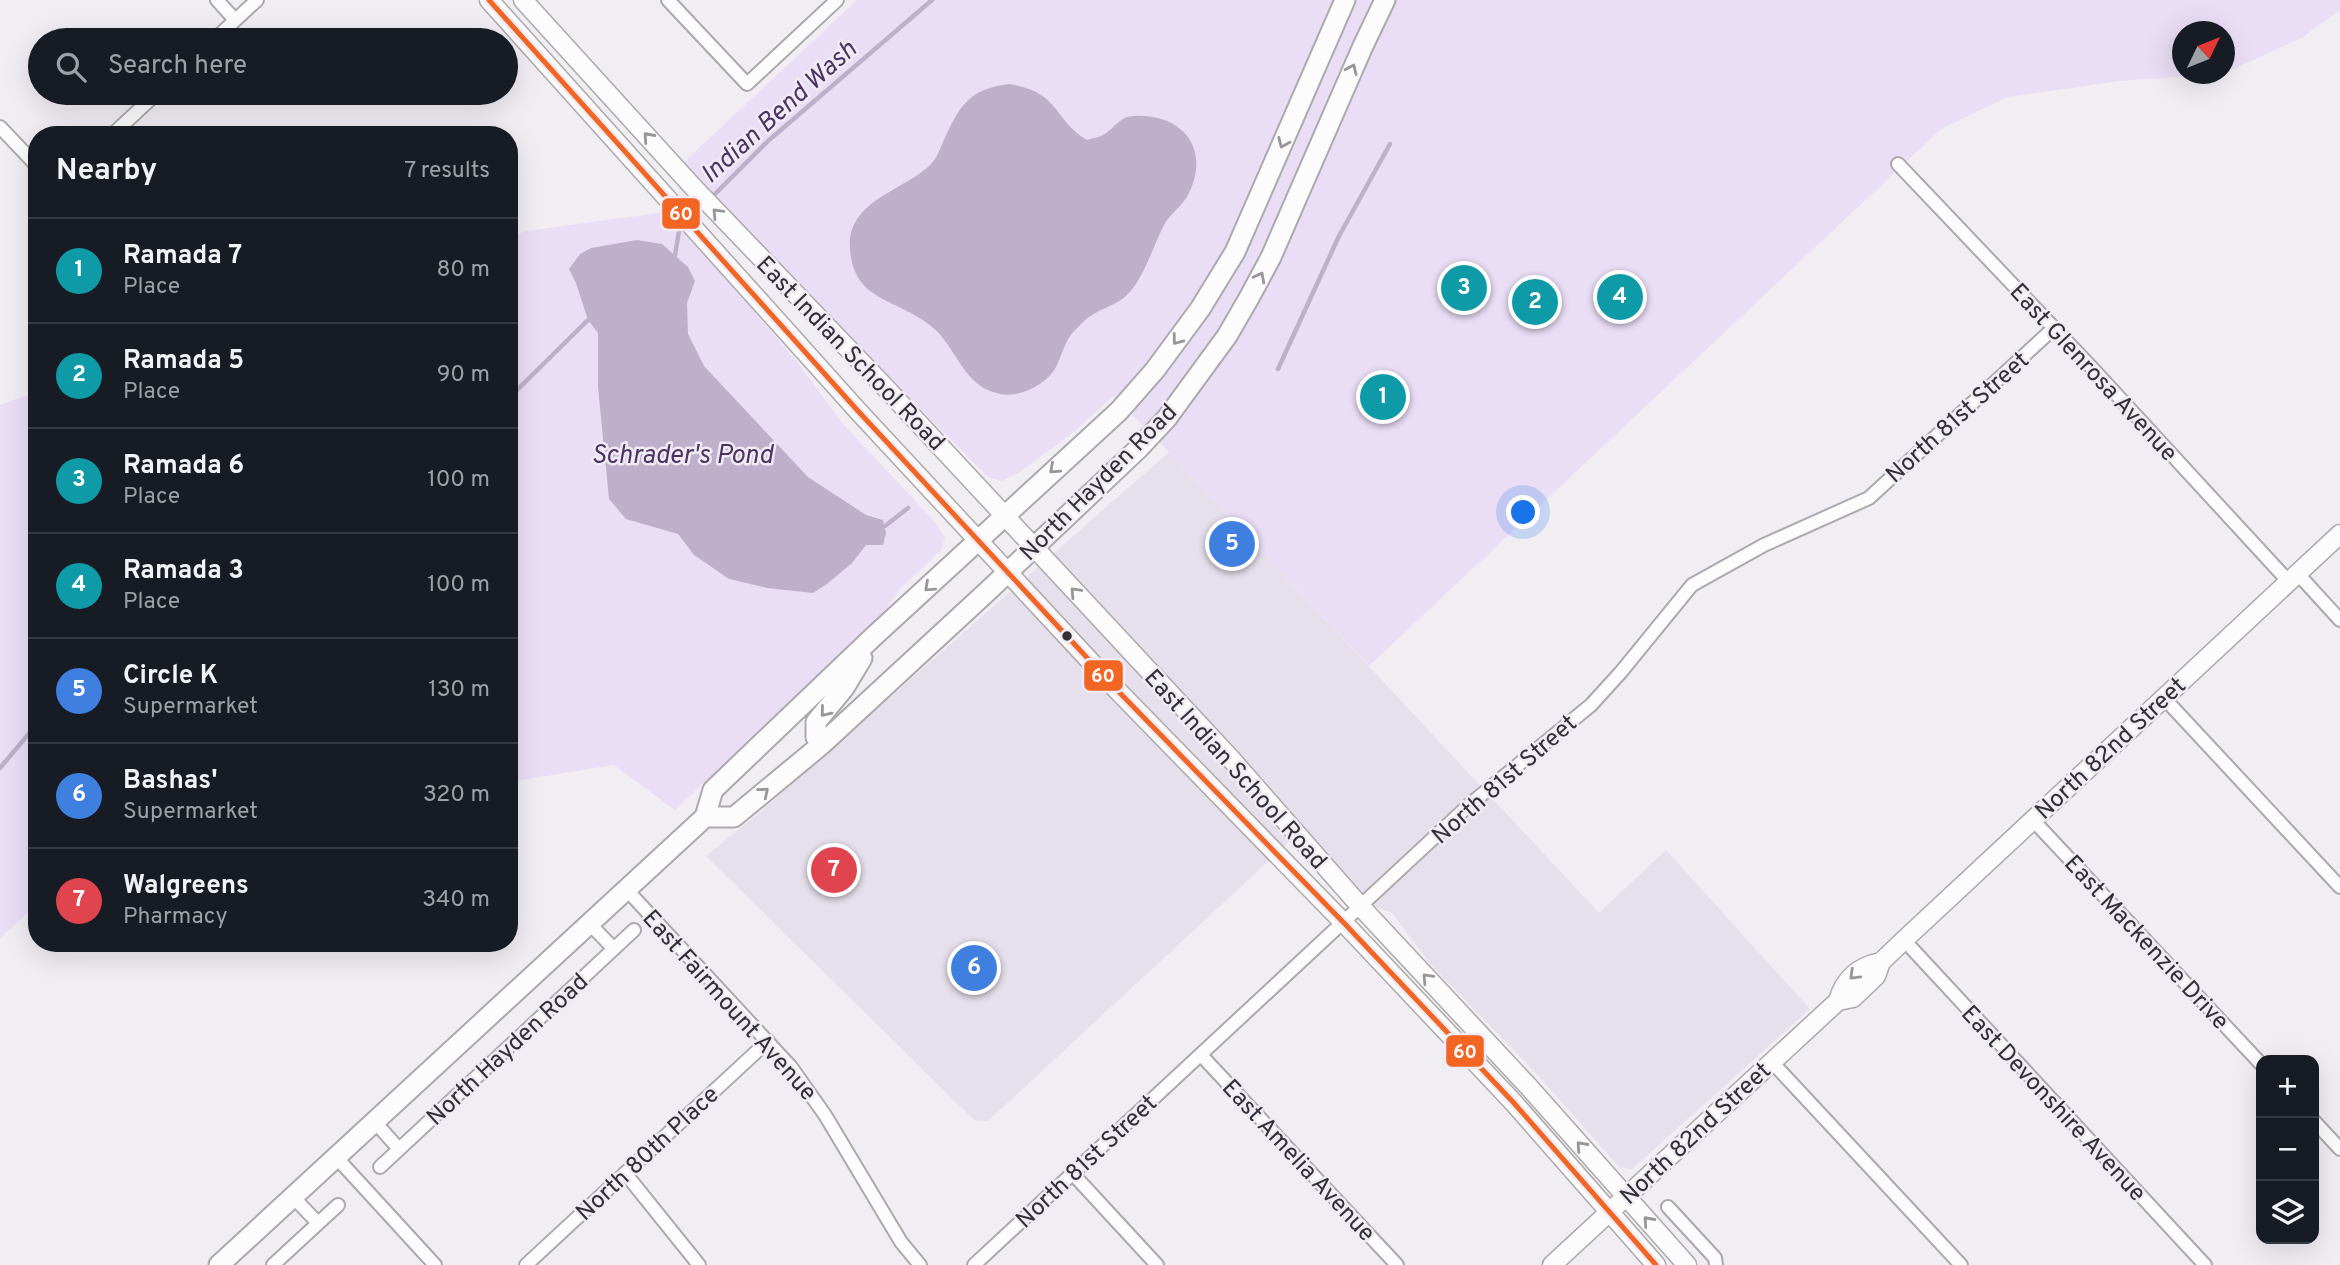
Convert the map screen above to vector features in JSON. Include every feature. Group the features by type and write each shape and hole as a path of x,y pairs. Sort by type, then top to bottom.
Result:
{"main road":[{"name":"East Indian School Road","path":"489,0 514,28"},
{"name":"East Indian School Road","path":"523,0 740,238 946,452 1232,760 1361,907 1529,1087 1687,1265"},
{"name":"North Hayden Road","path":"219,1265 705,817 713,790 872,638 1119,411 1155,370 1211,293 1235,253 1345,0"},
{"name":"North Hayden Road","path":"705,817 734,817 821,745 1008,572 1167,418 1227,336 1270,257 1385,0"},
{"name":"East Indian School Road","path":"518,32 919,476 1163,739 1344,923 1513,1102 1656,1265"},
{"name":"North 82nd Street","path":"1552,1265 1838,1001 1842,987 1865,965 1881,962 2340,534"},
{"path":"821,745 816,737 816,722 844,688 872,638"}],"street":[{"path":"217,0 235,20"},
{"path":"227,28 257,0"},
{"path":"668,0 747,84 837,0"},
{"path":"122,126 144,105"},
{"path":"0,127 28,157"},
{"name":"East Glenrosa Avenue","path":"1898,164 2293,578 2340,620"},
{"name":"North 81st Street","path":"974,1265 1492,784 1591,705 1622,672 1692,585 1764,545 1869,498 2054,328"},
{"path":"2164,698 2340,887"},
{"name":"East Mackenzie Drive","path":"2033,820 2256,1059"},
{"name":"East Fairmount Avenue","path":"626,889 791,1067 819,1106 901,1242 920,1265"},
{"path":"589,923 614,949"},
{"name":"North Hayden Road","path":"380,1167 634,930"},
{"name":"East Devonshire Avenue","path":"1904,940 2205,1265"},
{"name":"North 80th Place","path":"526,1265 768,1041"},
{"name":"East Amelia Avenue","path":"1201,1055 1397,1265"},
{"path":"1772,1062 1961,1265"},
{"path":"374,1121 400,1149"},
{"path":"2319,1126 2340,1149"},
{"path":"336,1157 435,1265"},
{"path":"625,1173 699,1265"},
{"path":"1073,1174 1157,1265"},
{"path":"293,1196 318,1223"},
{"path":"273,1265 338,1205"},
{"path":"1668,1207 1716,1258 1716,1265"}],"shaded area":[{"path":"857,0 2340,0 2340,10 2303,37 2235,69 2235,21 2172,21 2172,77 2120,81 2007,97 1941,129 1369,666 1169,452 1113,396 1074,432 1018,473 1002,481 988,477 819,307 684,162"},
{"path":"666,212 798,363 843,424 935,522 945,538 941,550 900,589 882,615 675,810 614,765 518,781 518,234"},
{"path":"28,395 28,913 0,938 0,405"},
{"path":"1169,452 1599,913 1666,850 1810,1009 1632,1169 1619,1167 1536,1073 1431,965 1392,913 1375,907 1303,829 988,1121 974,1120 706,856 753,818"}],"water":[{"path":"1009,84 1038,93 1054,107 1067,124 1087,140 1103,135 1128,117 1165,120 1187,136 1194,148 1196,161 1195,176 1189,193 1166,222 1132,290 1122,299 1089,317 1074,331 1051,375 1031,389 1007,395 987,389 976,382 937,331 927,323 867,288 853,265 850,248 851,232 857,219 879,199 930,165 954,119 967,102 984,90"},
{"name":"Schrader's Pond","path":"637,240 662,244 688,267 695,281 687,303 688,334 704,366 808,477 866,515 883,520 886,533 883,545 866,545 852,563 813,593 767,588 729,579 694,555 678,534 626,519 609,499 598,387 598,333 588,320 569,269 580,254 591,248"}],"waterway":[{"name":"Indian Bend Wash","path":"711,198 768,141 932,0"},
{"path":"1278,369 1339,236 1390,144"},
{"name":"Indian Bend Wash","path":"691,218 705,204"},
{"name":"Indian Bend Wash","path":"670,259 675,255 679,231 685,224"},
{"name":"Indian Bend Wash","path":"518,389 590,318"},
{"path":"885,526 908,508"},
{"name":"Indian Bend Wash","path":"0,768 28,735"}],"transit line":[{"name":"60","path":"489,0 514,28"},
{"name":"60","path":"518,32 858,411 1117,690 1344,923 1513,1102 1656,1265"}],"place":[{"name":"Ramada 6","path":"1464,288"},
{"name":"Ramada 3","path":"1620,297"},
{"name":"Ramada 5","path":"1535,302"},
{"name":"Ramada 7","path":"1383,397"},
{"name":"Circle K","path":"1232,544"},
{"name":"Walgreens","path":"834,870"},
{"name":"Bashas'","path":"974,968"}]}
